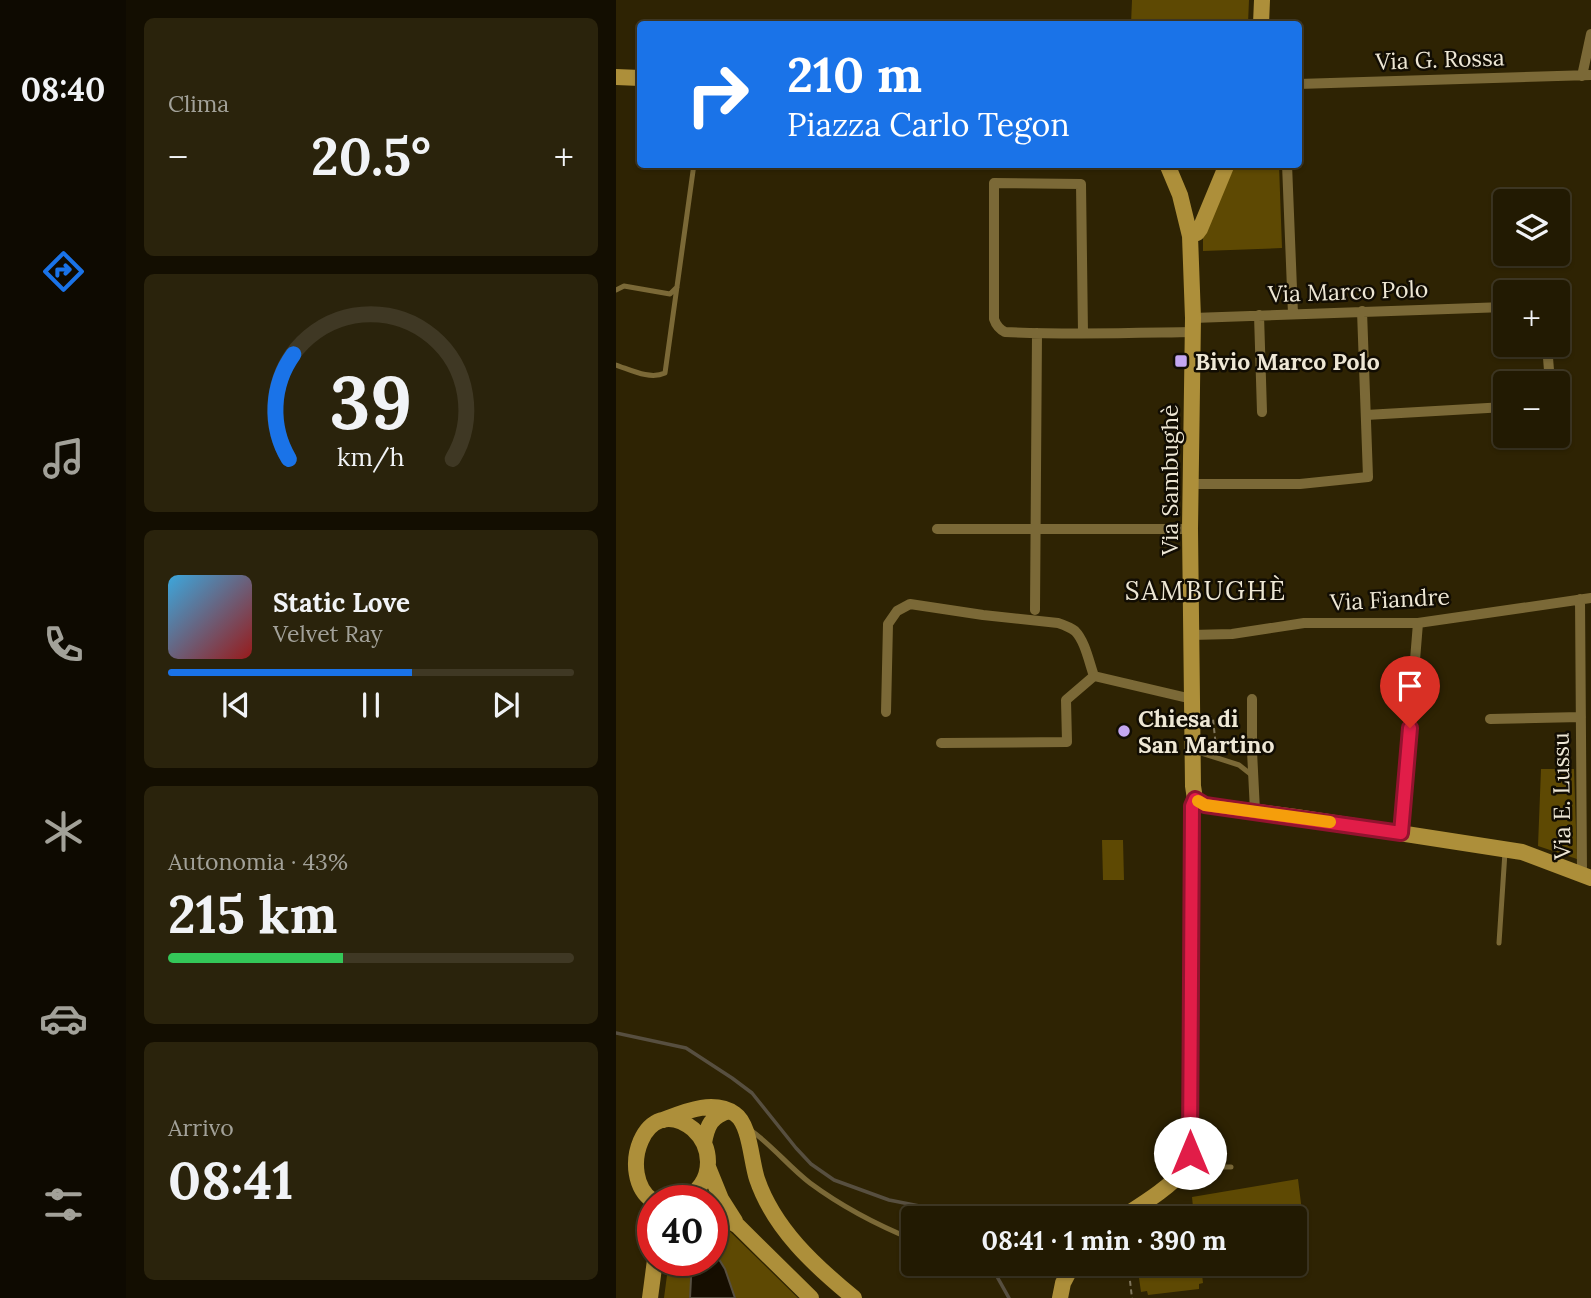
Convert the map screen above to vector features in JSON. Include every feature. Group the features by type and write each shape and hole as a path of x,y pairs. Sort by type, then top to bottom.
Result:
{"street":[{"path":"1261,21 1262,0"},
{"name":"Via G. Rossa","path":"1302,84 1586,76 1591,34"},
{"path":"616,77 637,78"},
{"name":"Via Sambughè","path":"1169,168 1180,195 1190,236 1193,325 1190,529 1195,799 1192,806 1190,1153 1186,1167"},
{"path":"1190,236 1200,229 1225,168"},
{"path":"1287,168 1293,314"},
{"name":"Via Marco Polo","path":"1083,333 1081,184 994,183 995,318 996,324 1005,332 1083,333 1193,325 1259,315 1493,307"},
{"path":"1191,484 1300,484 1368,477 1362,311"},
{"path":"1259,315 1262,412"},
{"path":"1035,610 1037,333"},
{"path":"1366,415 1493,408"},
{"path":"937,529 1190,529"},
{"name":"Via Fiandre","path":"1192,635 1232,634 1304,623 1418,623 1586,599"},
{"name":"Via E. Lussu","path":"1586,599 1586,676 1581,717 1587,876"},
{"path":"886,712 888,624 897,611 910,604 1058,623 1069,627 1081,641 1094,676"},
{"path":"1401,833 1418,623"},
{"path":"1094,676 1192,701"},
{"path":"941,743 1067,742 1066,699 1094,676"},
{"path":"1252,699 1255,811"},
{"name":"Via E. Lussu","path":"1490,719 1581,717"},
{"path":"1195,799 1205,805 1522,852 1587,876"},
{"path":"637,1192 622,1174 626,1145 639,1130 646,1125 702,1108 729,1111 744,1125 761,1191 785,1231 854,1298"},
{"path":"704,1143 712,1120 729,1111"},
{"path":"663,1120 684,1124 704,1143 708,1167 701,1185"},
{"path":"708,1167 721,1199 738,1226"},
{"path":"1139,1206 1158,1193 1186,1167"},
{"path":"728,1219 738,1226 811,1298"},
{"path":"650,1298 653,1276"},
{"path":"1060,1298 1067,1276"}],"lane":[{"path":"616,365 640,373 660,376 665,373 693,168"},
{"path":"616,290 624,286 670,294 677,287"},
{"path":"1192,750 1239,765 1253,776"},
{"path":"1499,943 1505,849"},
{"path":"744,1125 760,1136 808,1182 845,1207 901,1234"},
{"path":"1186,1167 1231,1167"}],"path":[{"path":"1192,701 1213,719 1216,750"},
{"path":"1129,1276 1132,1298"}],"shaded area":[{"path":"1132,0 1249,0 1248,21 1131,21"},
{"path":"1234,168 1279,168 1282,248 1203,251 1203,237"},
{"path":"1541,769 1574,769 1577,859 1538,846"},
{"path":"1102,840 1123,840 1124,880 1103,880"},
{"path":"1298,1179 1301,1206 1193,1206 1192,1197"},
{"path":"728,1230 798,1298 664,1298 667,1276 728,1276"},
{"path":"691,1276 727,1276 735,1298 690,1298"},
{"path":"1139,1276 1202,1276 1203,1283 1199,1284 1199,1289 1148,1295 1147,1291 1141,1292"}],"waterway":[{"path":"616,1033 686,1048 752,1093 811,1164 834,1180 889,1200 919,1206"},
{"path":"997,1276 1009,1298"}],"slow traffic":[{"path":"1198,801 1205,805 1330,822"}],"place":[{"name":"Bivio Marco Polo","path":"1181,361"},
{"name":"Chiesa di San Martino","path":"1124,731"}],"district":[{"name":"SAMBUGHÈ","path":"1206,590"}],"route":[{"path":"1190,1153 1192,806 1195,799 1205,805 1401,833 1410,728"}]}
